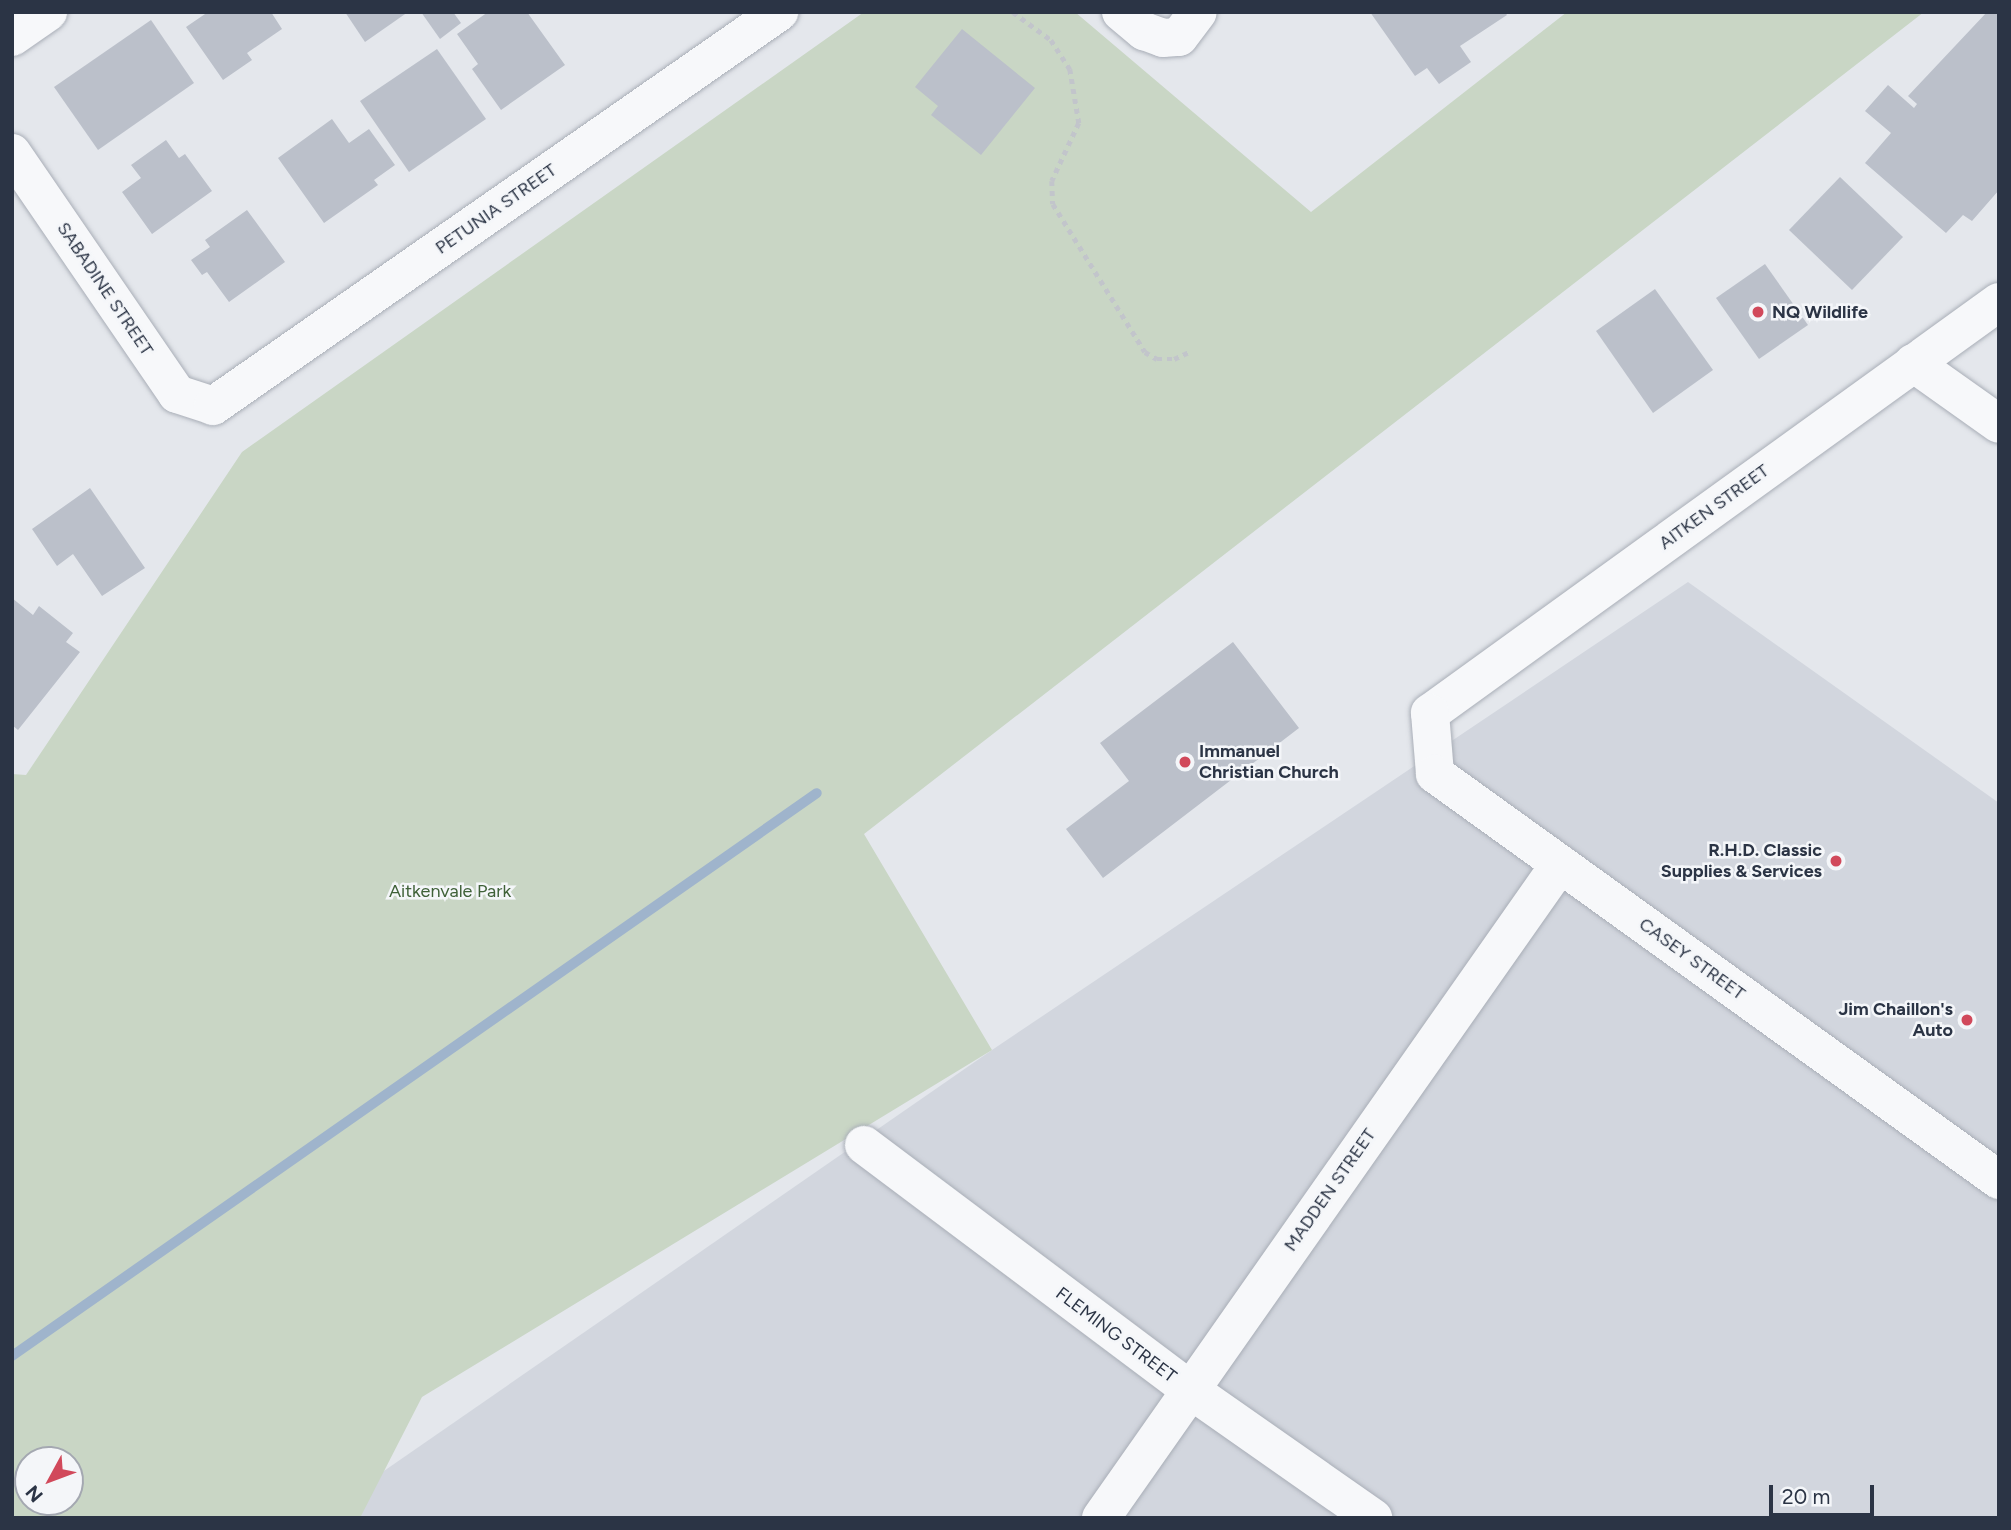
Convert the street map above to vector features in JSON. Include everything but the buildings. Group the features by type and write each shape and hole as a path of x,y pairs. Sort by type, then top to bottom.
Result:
{"street":[{"path":"12,37 48,12"},
{"name":"PETUNIA STREET","path":"213,406 779,12"},
{"path":"1121,12 1144,32 1163,38 1179,37 1198,12"},
{"name":"SABADINE STREET","path":"12,153 177,394 213,406"},
{"name":"AITKEN STREET","path":"1430,713 1999,302"},
{"path":"1913,363 1999,424"},
{"name":"CASEY STREET","path":"1430,713 1435,774 1999,1180"},
{"name":"MADDEN STREET","path":"1101,1518 1560,864"},
{"name":"FLEMING STREET","path":"864,1145 1189,1390 1373,1518"}],"path":[{"path":"1013,12 1051,40 1070,69 1079,123 1052,181 1053,204 1145,352 1157,359 1174,359 1189,352"}],"shaded area":[{"path":"1688,582 1999,803 1999,1518 316,1518 992,1050"}],"green space":[{"name":"Aitkenvale Park","path":"864,12 1075,12 1311,212 1567,12 1924,12 864,834 992,1050 422,1397 360,1518 12,1518 12,774 26,775 242,452"}],"waterway":[{"path":"12,1356 817,793"}],"place":[{"name":"NQ Wildlife","path":"1758,312"},
{"name":"Immanuel Christian Church","path":"1185,762"},
{"name":"R.H.D. Classic Supplies & Services","path":"1836,861"},
{"name":"Jim Chaillon's Auto","path":"1967,1020"}]}
